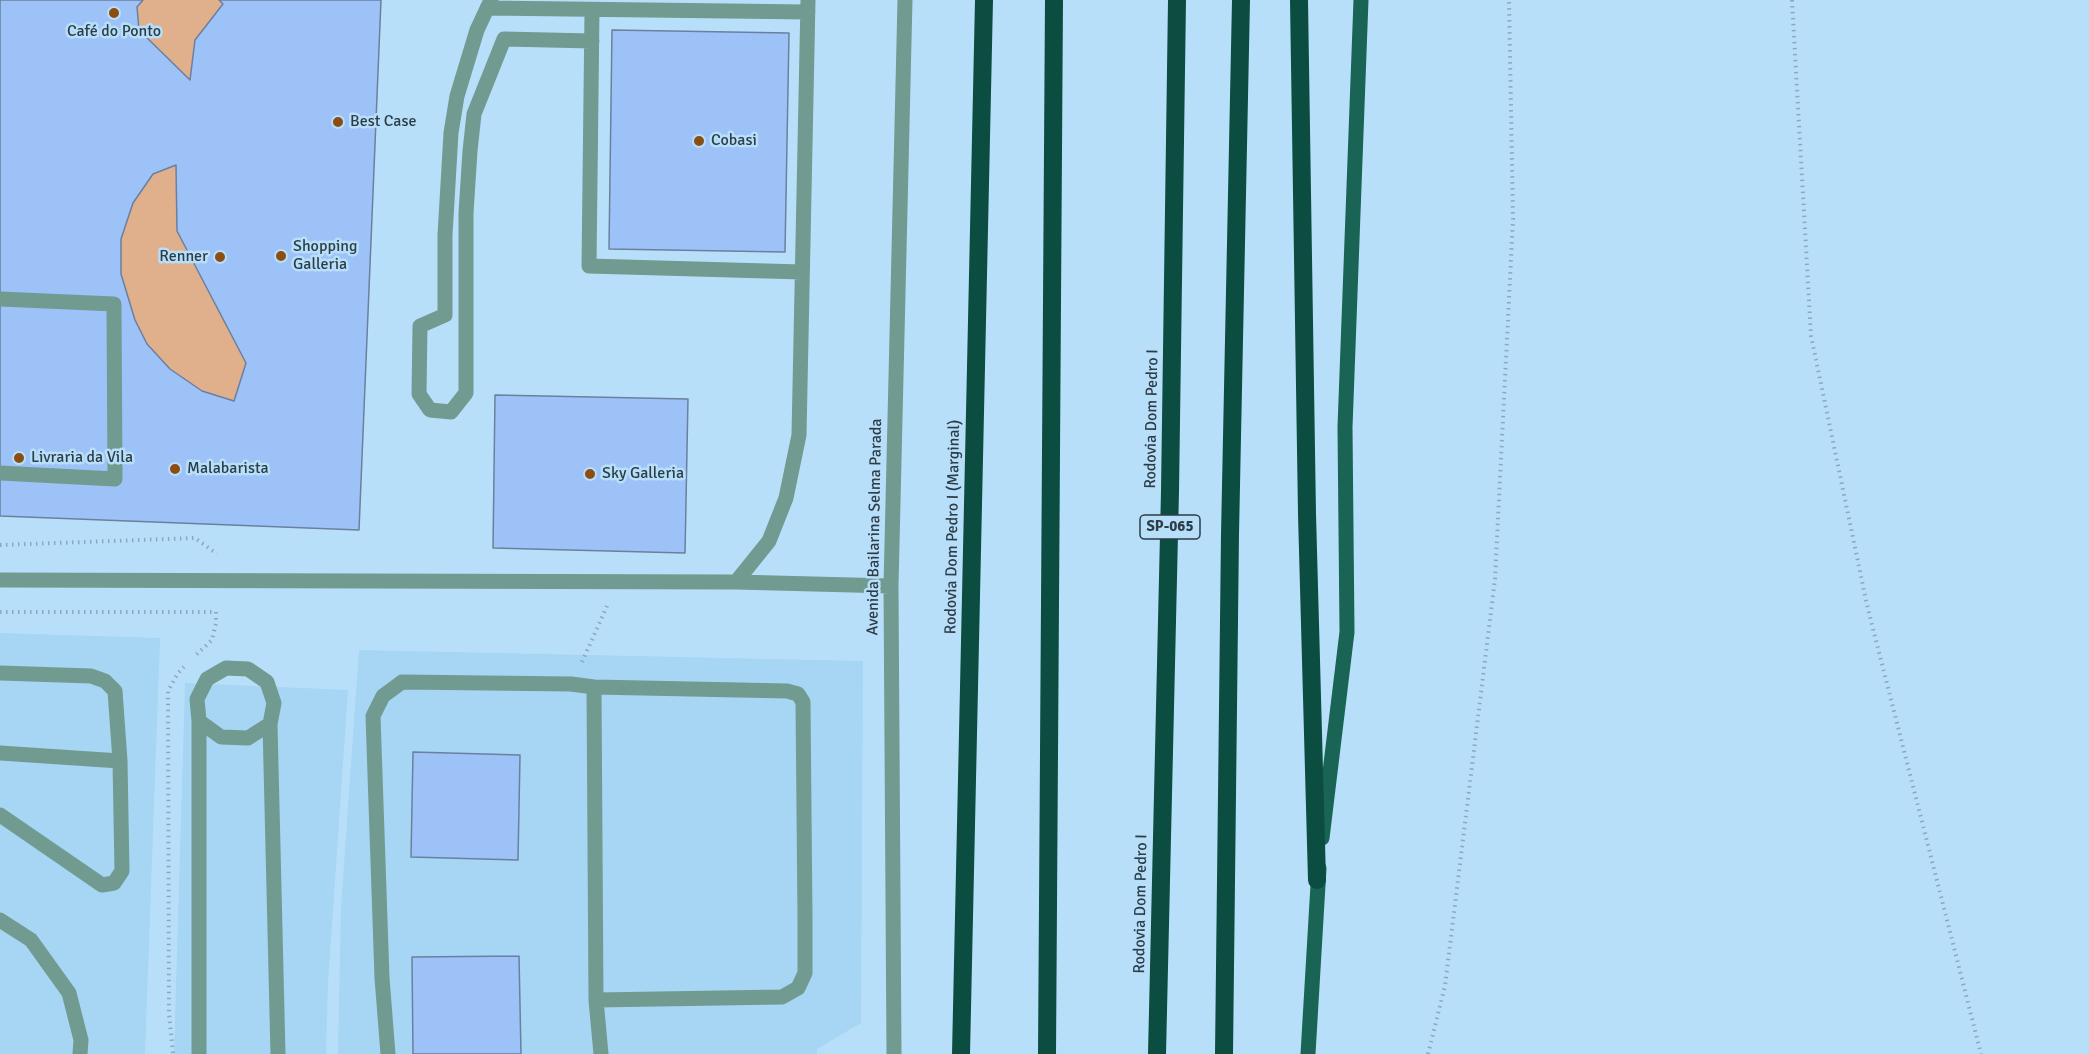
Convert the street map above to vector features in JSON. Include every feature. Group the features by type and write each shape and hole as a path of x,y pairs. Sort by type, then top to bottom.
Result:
{"highway":[{"name":"Rodovia Dom Pedro I (Marginal)","path":"961,1054 984,0"},
{"path":"1047,1054 1054,0"},
{"name":"Rodovia Dom Pedro I","path":"1157,1054 1170,491 1177,0"},
{"path":"1224,1054 1230,522 1241,0"},
{"path":"1299,0 1307,514 1317,880"}],"main road":[{"path":"1308,1054 1317,880 1347,632 1346,427 1360,0"}],"street":[{"name":"Avenida Bailarina Selma Parada","path":"894,1054 891,586 905,0"},
{"path":"592,40 504,39 474,114 470,151 466,213 466,393 451,412 430,410 419,394 420,326 445,315 445,235 451,133 456,96 477,30 489,4 592,10 808,6 799,435 788,487 769,541 736,582"},
{"path":"592,10 589,266 802,272"},
{"path":"0,299 114,304 115,479 0,473"},
{"path":"0,580 736,582 891,586"},
{"path":"199,1054 200,721 197,699 207,679 226,668 248,669 267,682 274,703 270,724 278,1054"},
{"path":"0,673 91,676 105,681 115,691 120,761 122,871 114,884 102,885 0,815"},
{"path":"388,1054 382,978 372,716 383,696 402,682 571,684 594,687 787,691 798,694 803,702 805,973 798,988 783,997 596,1000"},
{"path":"594,687 596,1000 601,1054"},
{"path":"200,721 221,737 248,738 270,724"},
{"path":"0,753 120,761"},
{"path":"0,920 31,940 69,993 81,1040 80,1054"}],"path":[{"path":"1428,1054 1445,986 1495,579 1514,219 1509,0"},
{"path":"1792,0 1811,336 1867,605 1981,1054"},
{"path":"0,545 195,538 216,554"},
{"path":"571,684 617,583"},
{"path":"0,612 216,612"}],"shaded area":[{"path":"143,0 219,0 223,4 195,40 190,80 139,30 137,7"},
{"path":"176,165 177,231 246,363 234,401 202,391 170,369 147,344 135,320 121,274 121,239 133,203 153,174"},
{"path":"0,633 160,638 145,1054 0,1054"},
{"path":"359,650 863,661 861,1023 817,1049 817,1054 338,1054 341,907"},
{"path":"185,683 348,690 328,983 326,1054 174,1054"}],"building":[{"name":"Shopping Galleria","path":"0,0 143,0 137,7 139,30 190,80 195,40 223,4 219,0 381,0 359,530 0,516","holes":["176,165 177,231 246,363 234,401 202,391 170,369 147,344 135,320 121,274 121,239 133,203 153,174"]},
{"name":"Cobasi","path":"612,30 789,33 785,252 609,249"},
{"name":"Sky Galleria","path":"495,395 688,399 685,553 493,548"},
{"path":"413,752 520,755 518,860 411,857"},
{"path":"519,956 521,1054 413,1054 412,957"}],"place":[{"name":"Café do Ponto","path":"114,13"},
{"name":"Best Case","path":"338,122"},
{"name":"Cobasi","path":"699,141"},
{"name":"Shopping Galleria","path":"281,256"},
{"name":"Renner","path":"220,257"},
{"name":"Livraria da Vila","path":"19,458"},
{"name":"Malabarista","path":"175,469"},
{"name":"Sky Galleria","path":"590,474"}]}
